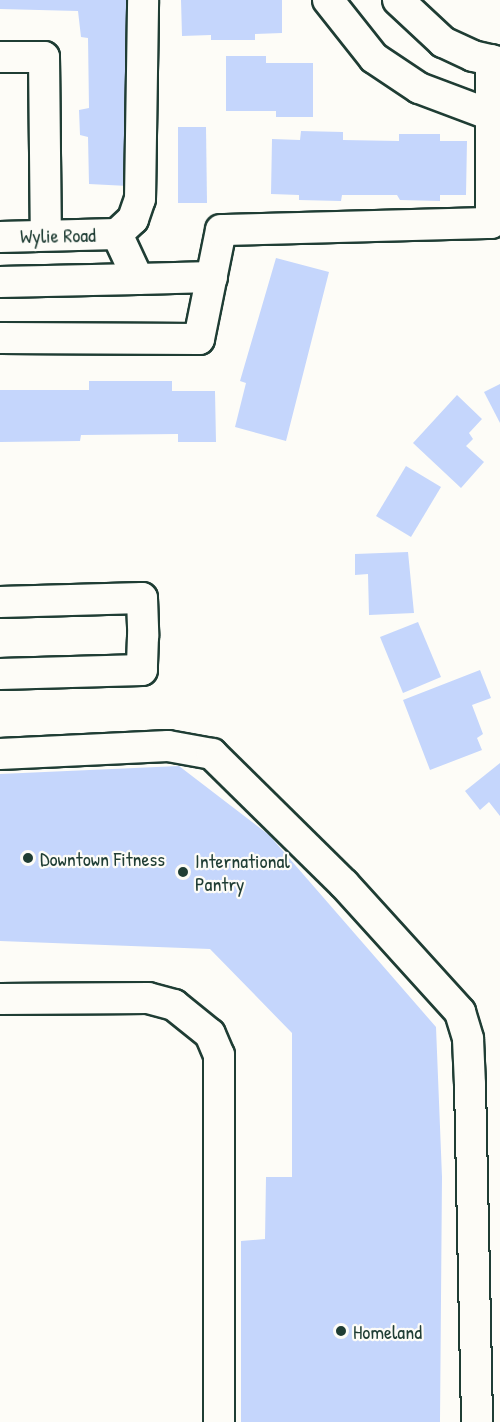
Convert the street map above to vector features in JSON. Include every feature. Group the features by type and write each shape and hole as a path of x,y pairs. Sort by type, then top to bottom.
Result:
{"street":[{"path":"138,279 117,234 133,219 140,199 143,0"},
{"path":"328,0 374,58 419,88 488,114"},
{"path":"0,338 199,339 221,230 491,223 488,114 495,61 443,42 398,0"},
{"path":"0,57 44,57 46,236"},
{"name":"Wylie Road","path":"0,237 117,234"},
{"path":"0,282 212,277"},
{"path":"0,602 142,597 143,636 142,670 0,674"},
{"path":"0,754 168,746 212,754 344,884 460,1012 468,1039 477,1422"},
{"path":"0,999 148,998 174,1005 210,1034 219,1056 219,1422"}],"building":[{"path":"0,0 127,0 128,186 89,184 88,137 80,135 79,110 89,108 88,38 81,37 78,11 0,9"},
{"path":"181,0 282,0 282,33 255,34 255,40 211,40 211,35 182,36"},
{"path":"226,56 266,56 266,63 313,63 313,117 276,117 276,111 226,111"},
{"path":"178,127 206,127 207,203 178,203"},
{"path":"301,131 343,132 343,140 399,141 399,134 440,134 440,141 467,141 466,195 440,195 440,201 400,200 397,195 342,195 341,201 299,200 299,195 271,194 272,139 300,140"},
{"path":"276,258 329,272 286,441 235,427 246,383 240,381"},
{"path":"89,381 172,381 172,391 215,391 216,442 178,442 178,434 81,435 80,441 0,442 0,390 89,390"},
{"path":"500,384 500,423 484,392"},
{"path":"457,395 482,419 469,433 473,439 466,446 484,462 461,488 413,443"},
{"path":"406,466 441,487 411,537 376,516"},
{"path":"408,552 414,613 369,615 368,574 355,575 355,554"},
{"path":"418,622 441,677 403,693 380,637"},
{"path":"480,670 491,698 472,705 483,734 477,738 482,750 430,770 403,700"},
{"path":"500,763 500,816 489,802 480,810 465,791"},
{"path":"179,766 269,835 436,1027 442,1177 440,1422 241,1422 241,1241 265,1239 266,1177 292,1177 292,1033 210,949 0,941 0,774"}],"place":[{"name":"Downtown Fitness","path":"28,858"},
{"name":"International Pantry","path":"183,872"},
{"name":"Homeland","path":"341,1331"}]}
